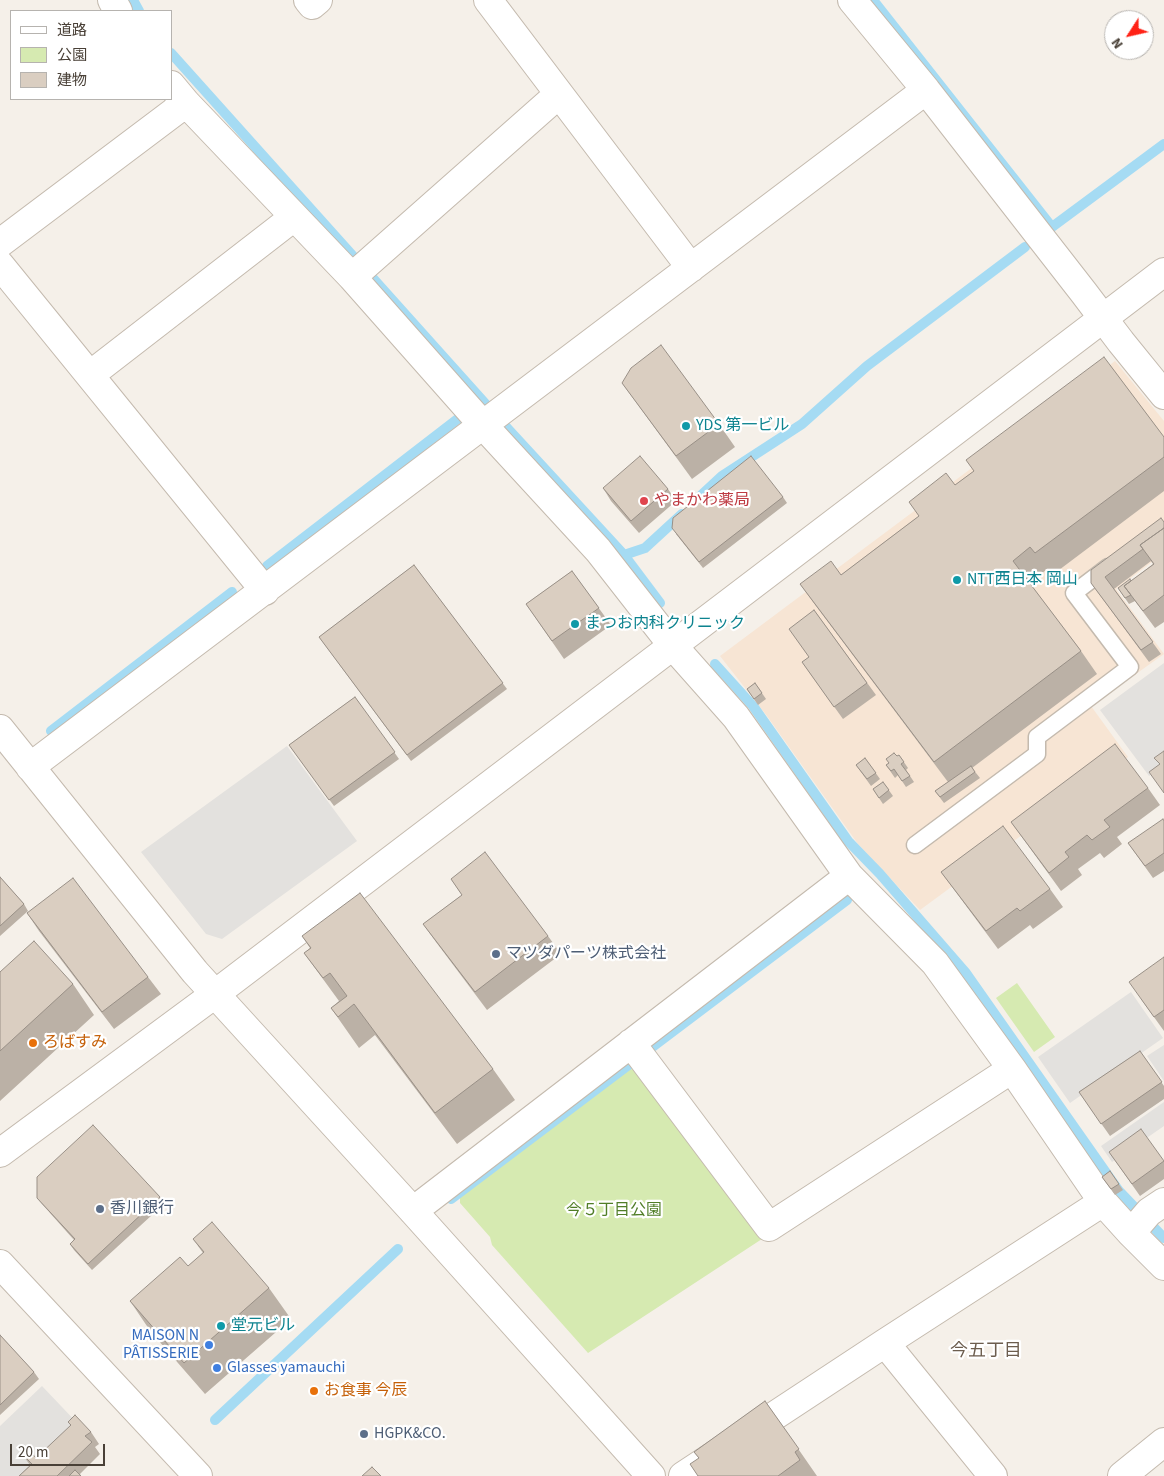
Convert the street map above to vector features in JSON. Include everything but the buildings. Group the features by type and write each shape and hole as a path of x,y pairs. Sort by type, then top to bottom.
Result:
{"street":[{"path":"308,0 312,5 318,0"},
{"path":"488,0 691,268"},
{"path":"852,0 926,90 1164,395"},
{"path":"30,766 264,591 483,416 691,268 926,90"},
{"path":"178,94 294,217 360,270 598,550 673,646 736,717 849,876 935,962 1012,1069 1103,1202 1146,1217 1164,1266"},
{"path":"360,270 558,94"},
{"path":"0,243 171,100"},
{"path":"90,375 294,217"},
{"path":"0,265 264,591"},
{"path":"0,1153 215,994 1164,272"},
{"path":"0,729 166,937 215,994 651,1476"},
{"path":"413,1211 637,1052 849,876"},
{"path":"637,1052 769,1227 1012,1069"},
{"path":"684,1476 1103,1202"},
{"path":"0,1264 198,1476"},
{"path":"885,1343 993,1476"},
{"path":"1122,1476 1164,1442"}],"lane":[{"path":"915,845 1037,754 1037,737 1130,667 1074,593 1119,559"}],"shaded area":[{"path":"1115,361 1164,421 1164,553 1116,589 1164,654 1091,706 1128,757 920,910 858,844 767,716 720,656"},
{"path":"1164,663 1164,766 1149,776 1100,710"},
{"path":"287,746 357,841 222,939 206,934 141,852"},
{"path":"1131,992 1163,1038 1070,1103 1038,1057"},
{"path":"1164,1045 1164,1081 1147,1056"},
{"path":"1164,1102 1164,1126 1112,1162 1101,1146"},
{"path":"42,1386 81,1427 45,1468 36,1458 28,1466 36,1476 0,1476 0,1426"}],"green space":[{"path":"1017,983 1055,1037 1034,1052 996,998"},
{"name":"今５丁目公園","path":"630,1069 637,1070 765,1237 588,1353 492,1245 490,1237 460,1203 460,1197"}],"waterway":[{"path":"133,0 138,10"},
{"path":"873,0 1052,227 1164,144"},
{"path":"172,54 509,430 624,555 660,603"},
{"path":"694,502 722,476 802,424 867,366 1025,247"},
{"path":"267,566 468,411"},
{"path":"624,555 645,548 682,514"},
{"path":"51,731 232,592"},
{"path":"715,664 753,706 848,841 880,874 966,973 1119,1191 1164,1238"},
{"path":"451,1199 847,900"},
{"path":"215,1420 398,1249"}],"place":[{"name":"YDS 第一ビル","path":"686,426"},
{"name":"やまかわ薬局","path":"644,501"},
{"name":"NTT西日本 岡山","path":"957,580"},
{"name":"まつお内科クリニック","path":"575,624"},
{"name":"マツダパーツ株式会社","path":"496,954"},
{"name":"ろばすみ","path":"33,1043"},
{"name":"香川銀行","path":"100,1209"},
{"name":"堂元ビル","path":"221,1326"},
{"name":"MAISON N PÂTISSERIE","path":"209,1345"},
{"name":"Glasses yamauchi","path":"217,1368"},
{"name":"お食事 今辰","path":"314,1391"},
{"name":"HGPK&CO.","path":"364,1434"}],"district":[{"name":"今五丁目","path":"986,1352"}]}
